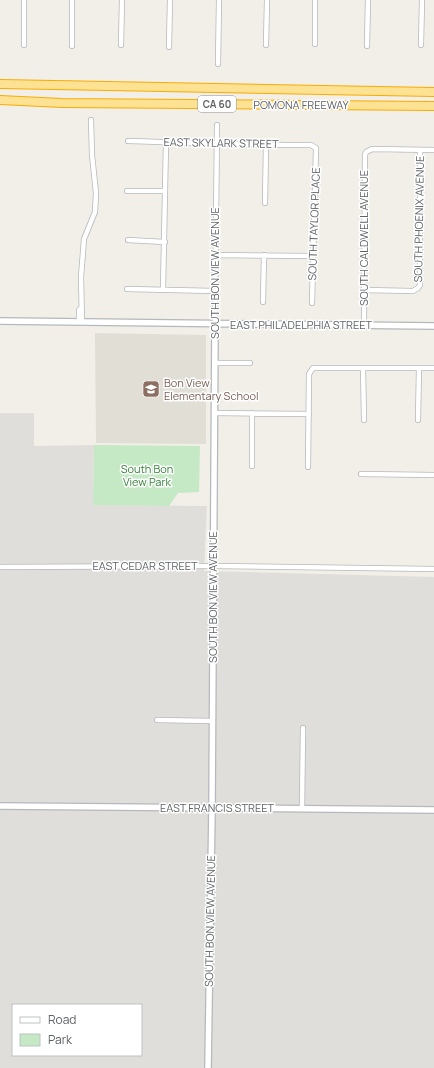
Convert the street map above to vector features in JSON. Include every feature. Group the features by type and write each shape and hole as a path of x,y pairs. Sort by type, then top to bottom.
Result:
{"highway":[{"name":"POMONA FREEWAY","path":"1,84 434,92"},
{"name":"POMONA FREEWAY","path":"0,100 62,103 434,106"},
{"path":"0,105 62,103"}],"street":[{"path":"24,0 24,45"},
{"path":"72,0 72,46"},
{"path":"121,45 122,0"},
{"path":"169,47 170,0"},
{"path":"218,64 219,0"},
{"path":"266,45 267,0"},
{"path":"315,0 315,44"},
{"path":"367,46 368,0"},
{"path":"421,45 422,0"},
{"path":"80,322 82,310 84,239 95,212 96,193 92,155 91,120"},
{"name":"SOUTH BON VIEW AVENUE","path":"208,1068 212,808 217,125"},
{"name":"EAST SKYLARK STREET","path":"128,141 314,146"},
{"path":"163,290 166,142"},
{"path":"265,203 266,145"},
{"name":"SOUTH TAYLOR PLACE","path":"312,303 316,148 314,146"},
{"name":"SOUTH CALDWELL AVENUE","path":"364,325 364,155 366,152 372,150 420,150"},
{"path":"420,150 434,150"},
{"name":"SOUTH PHOENIX AVENUE","path":"364,290 413,291 420,285 420,150"},
{"path":"127,191 165,192"},
{"path":"128,240 165,242"},
{"path":"215,255 313,256"},
{"path":"263,302 264,255"},
{"path":"127,289 215,291"},
{"name":"EAST PHILADELPHIA STREET","path":"0,321 434,326"},
{"path":"215,363 250,363"},
{"path":"308,467 309,374 313,368 434,368"},
{"path":"363,368 364,420"},
{"path":"418,420 419,368"},
{"path":"214,413 309,414"},
{"path":"252,413 252,466"},
{"path":"361,474 434,475"},
{"name":"EAST CEDAR STREET","path":"0,567 213,566 434,570"},
{"path":"157,720 212,721"},
{"path":"302,809 303,728"},
{"name":"EAST FRANCIS STREET","path":"0,806 434,810"}],"shaded area":[{"name":"Bon View Elementary School","path":"95,333 206,335 206,444 96,443"},
{"path":"0,413 34,413 34,446 94,445 93,505 207,506 204,571 434,577 434,1068 0,1068"}],"green space":[{"name":"South Bon View Park","path":"94,445 200,446 199,492 178,493 169,506 93,505"}],"place":[{"name":"Bon View Elementary School","path":"151,389"}]}
